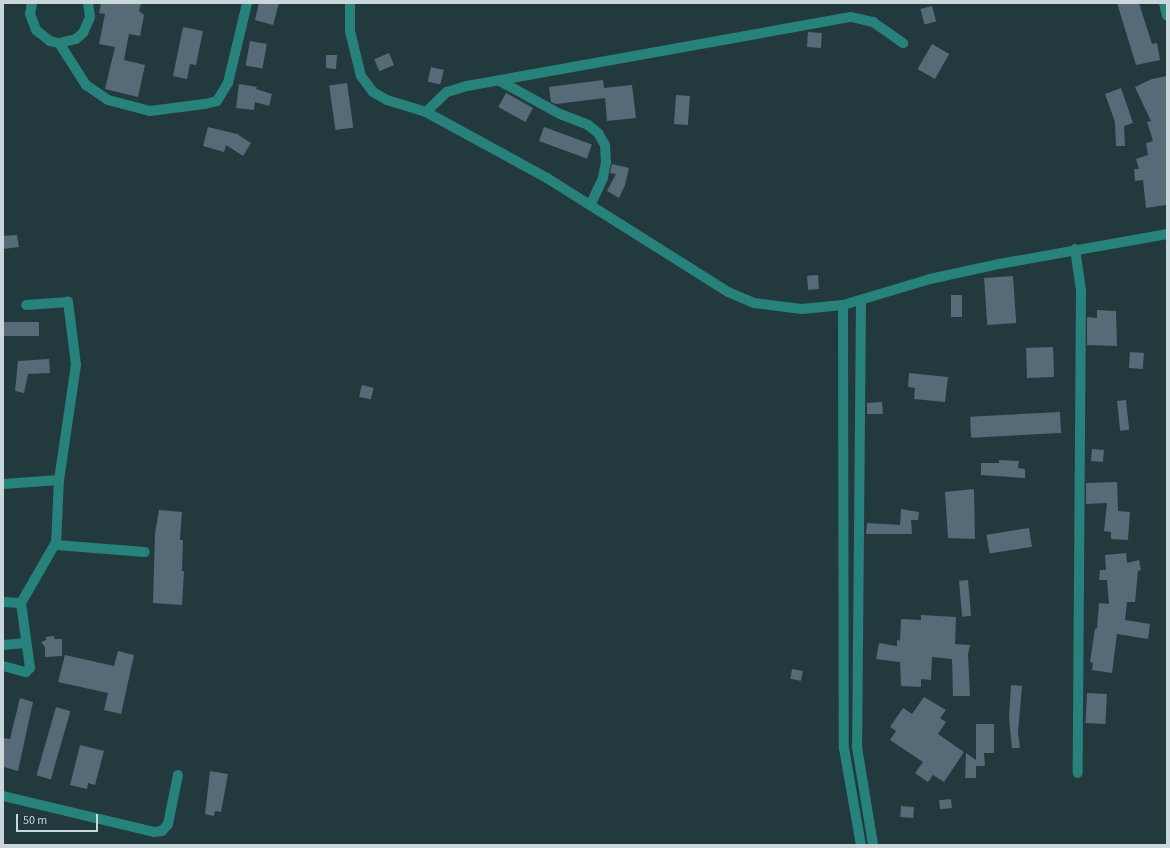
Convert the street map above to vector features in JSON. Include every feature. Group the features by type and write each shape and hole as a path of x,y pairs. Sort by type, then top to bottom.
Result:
{"street":[{"path":"30,3 30,14 36,30 46,39 59,43 76,39 83,33 90,16 88,3"},
{"path":"59,43 86,85 108,100 130,108 150,111 205,104 217,101 228,83 247,3"},
{"path":"350,3 350,31 361,76 373,92 387,100 426,112 591,204 728,292 754,303 802,309 843,305 861,301 930,279 1075,249 1167,234"},
{"path":"1164,3 1167,16"},
{"path":"426,112 447,92 851,17 873,22 903,42"},
{"path":"500,81 560,114 588,125 598,133 605,145 606,162 603,178 591,204"},
{"path":"1075,249 1081,290 1078,773"},
{"path":"3,666 29,671 21,603 55,544 56,545 59,480 76,365 70,306 68,302 62,301 26,305"},
{"path":"861,301 857,747 873,845"},
{"path":"843,305 844,748 861,845"},
{"path":"3,484 59,480"},
{"path":"56,545 145,552"},
{"path":"3,602 21,603"},
{"path":"3,645 26,643"},
{"path":"3,796 154,832 162,831 168,824 178,775"}],"building":[{"path":"101,3 141,3 139,11 144,15 140,36 129,34 124,60 145,65 138,97 105,89 115,47 99,44 105,14 99,13"},
{"path":"259,3 279,3 273,25 255,20"},
{"path":"1117,3 1139,3 1152,44 1157,43 1160,60 1136,65"},
{"path":"932,6 936,21 925,25 920,9"},
{"path":"183,27 203,31 196,65 190,64 187,79 173,76"},
{"path":"808,32 822,33 821,48 807,47"},
{"path":"250,41 267,44 262,69 246,66"},
{"path":"932,44 949,54 935,79 918,69"},
{"path":"389,53 394,65 379,71 374,59"},
{"path":"326,55 337,55 336,69 326,68"},
{"path":"431,67 444,70 440,85 428,82"},
{"path":"1167,76 1166,205 1146,208 1143,180 1135,181 1134,169 1139,169 1136,159 1148,155 1146,143 1153,141 1147,122 1151,121 1135,87 1152,79"},
{"path":"603,80 604,88 632,85 636,118 607,121 605,98 556,104 551,102 549,87"},
{"path":"347,83 353,128 335,130 329,86"},
{"path":"239,84 257,87 256,89 272,94 269,106 255,102 254,110 236,108"},
{"path":"1121,88 1133,123 1124,126 1125,146 1116,146 1115,122 1105,94"},
{"path":"506,93 533,108 525,122 498,107"},
{"path":"676,95 690,96 688,125 674,124"},
{"path":"208,127 237,134 251,143 243,156 226,145 224,152 203,146"},
{"path":"544,127 592,144 587,159 539,141"},
{"path":"612,164 629,168 625,185 619,198 607,191 616,174 610,173"},
{"path":"17,235 19,247 3,249 3,236"},
{"path":"818,275 819,289 808,290 807,276"},
{"path":"1013,276 1016,323 987,325 984,278"},
{"path":"951,295 962,295 962,317 951,317"},
{"path":"1097,310 1116,311 1117,346 1087,345 1087,317 1097,318"},
{"path":"3,322 39,322 39,336 3,336"},
{"path":"1053,347 1054,377 1027,378 1026,348"},
{"path":"1130,352 1144,353 1143,369 1129,368"},
{"path":"49,359 50,373 28,374 24,393 15,391 18,361"},
{"path":"909,373 948,377 945,402 914,399 915,388 908,387"},
{"path":"362,385 374,388 371,400 359,397"},
{"path":"1126,400 1129,430 1120,431 1117,401"},
{"path":"882,402 883,414 867,414 867,403"},
{"path":"1060,412 1061,433 971,438 970,417"},
{"path":"1092,449 1104,450 1103,462 1091,461"},
{"path":"999,460 1019,461 1018,468 1025,469 1025,478 981,475 981,463 999,463"},
{"path":"1117,482 1118,511 1130,512 1128,540 1111,539 1111,532 1104,531 1107,503 1086,504 1086,483"},
{"path":"974,489 975,539 948,538 945,492"},
{"path":"901,509 919,512 918,520 911,520 912,534 866,534 867,523 900,525"},
{"path":"159,510 182,512 180,540 183,540 182,571 184,571 182,605 153,603 155,533"},
{"path":"1029,528 1032,547 990,553 987,535"},
{"path":"1126,553 1127,563 1139,560 1141,570 1138,571 1135,602 1127,602 1125,620 1150,624 1148,639 1117,634 1112,673 1092,670 1093,663 1090,662 1095,629 1097,628 1099,603 1109,604 1107,580 1099,580 1100,570 1106,570 1105,555"},
{"path":"968,580 971,616 962,617 959,581"},
{"path":"921,615 956,617 955,644 970,645 968,654 970,696 953,696 952,659 932,657 931,680 921,679 921,687 901,686 900,662 876,659 879,643 897,646 897,640 900,641 901,619 921,620"},
{"path":"54,636 54,639 62,639 62,656 45,657 45,647 41,642 46,640 46,637"},
{"path":"118,651 134,655 121,714 104,710 108,693 58,682 65,655 114,666"},
{"path":"792,669 803,671 801,681 790,679"},
{"path":"1011,685 1022,686 1018,733 1020,748 1012,748 1009,718"},
{"path":"1087,693 1107,694 1105,724 1085,723"},
{"path":"924,697 946,710 940,718 946,722 938,734 964,752 944,782 933,775 928,782 915,773 923,762 890,740 896,731 890,727 903,708 912,714"},
{"path":"20,698 33,702 18,771 4,767 3,738 10,739"},
{"path":"56,707 70,711 51,779 36,775"},
{"path":"976,724 994,724 994,753 984,753 985,766 976,766"},
{"path":"80,745 104,751 95,785 88,783 87,789 70,785"},
{"path":"966,753 976,760 976,778 965,778"},
{"path":"210,771 228,774 221,812 215,811 214,816 205,814"},
{"path":"951,799 952,808 940,809 939,800"},
{"path":"901,806 914,807 913,818 900,817"}]}
